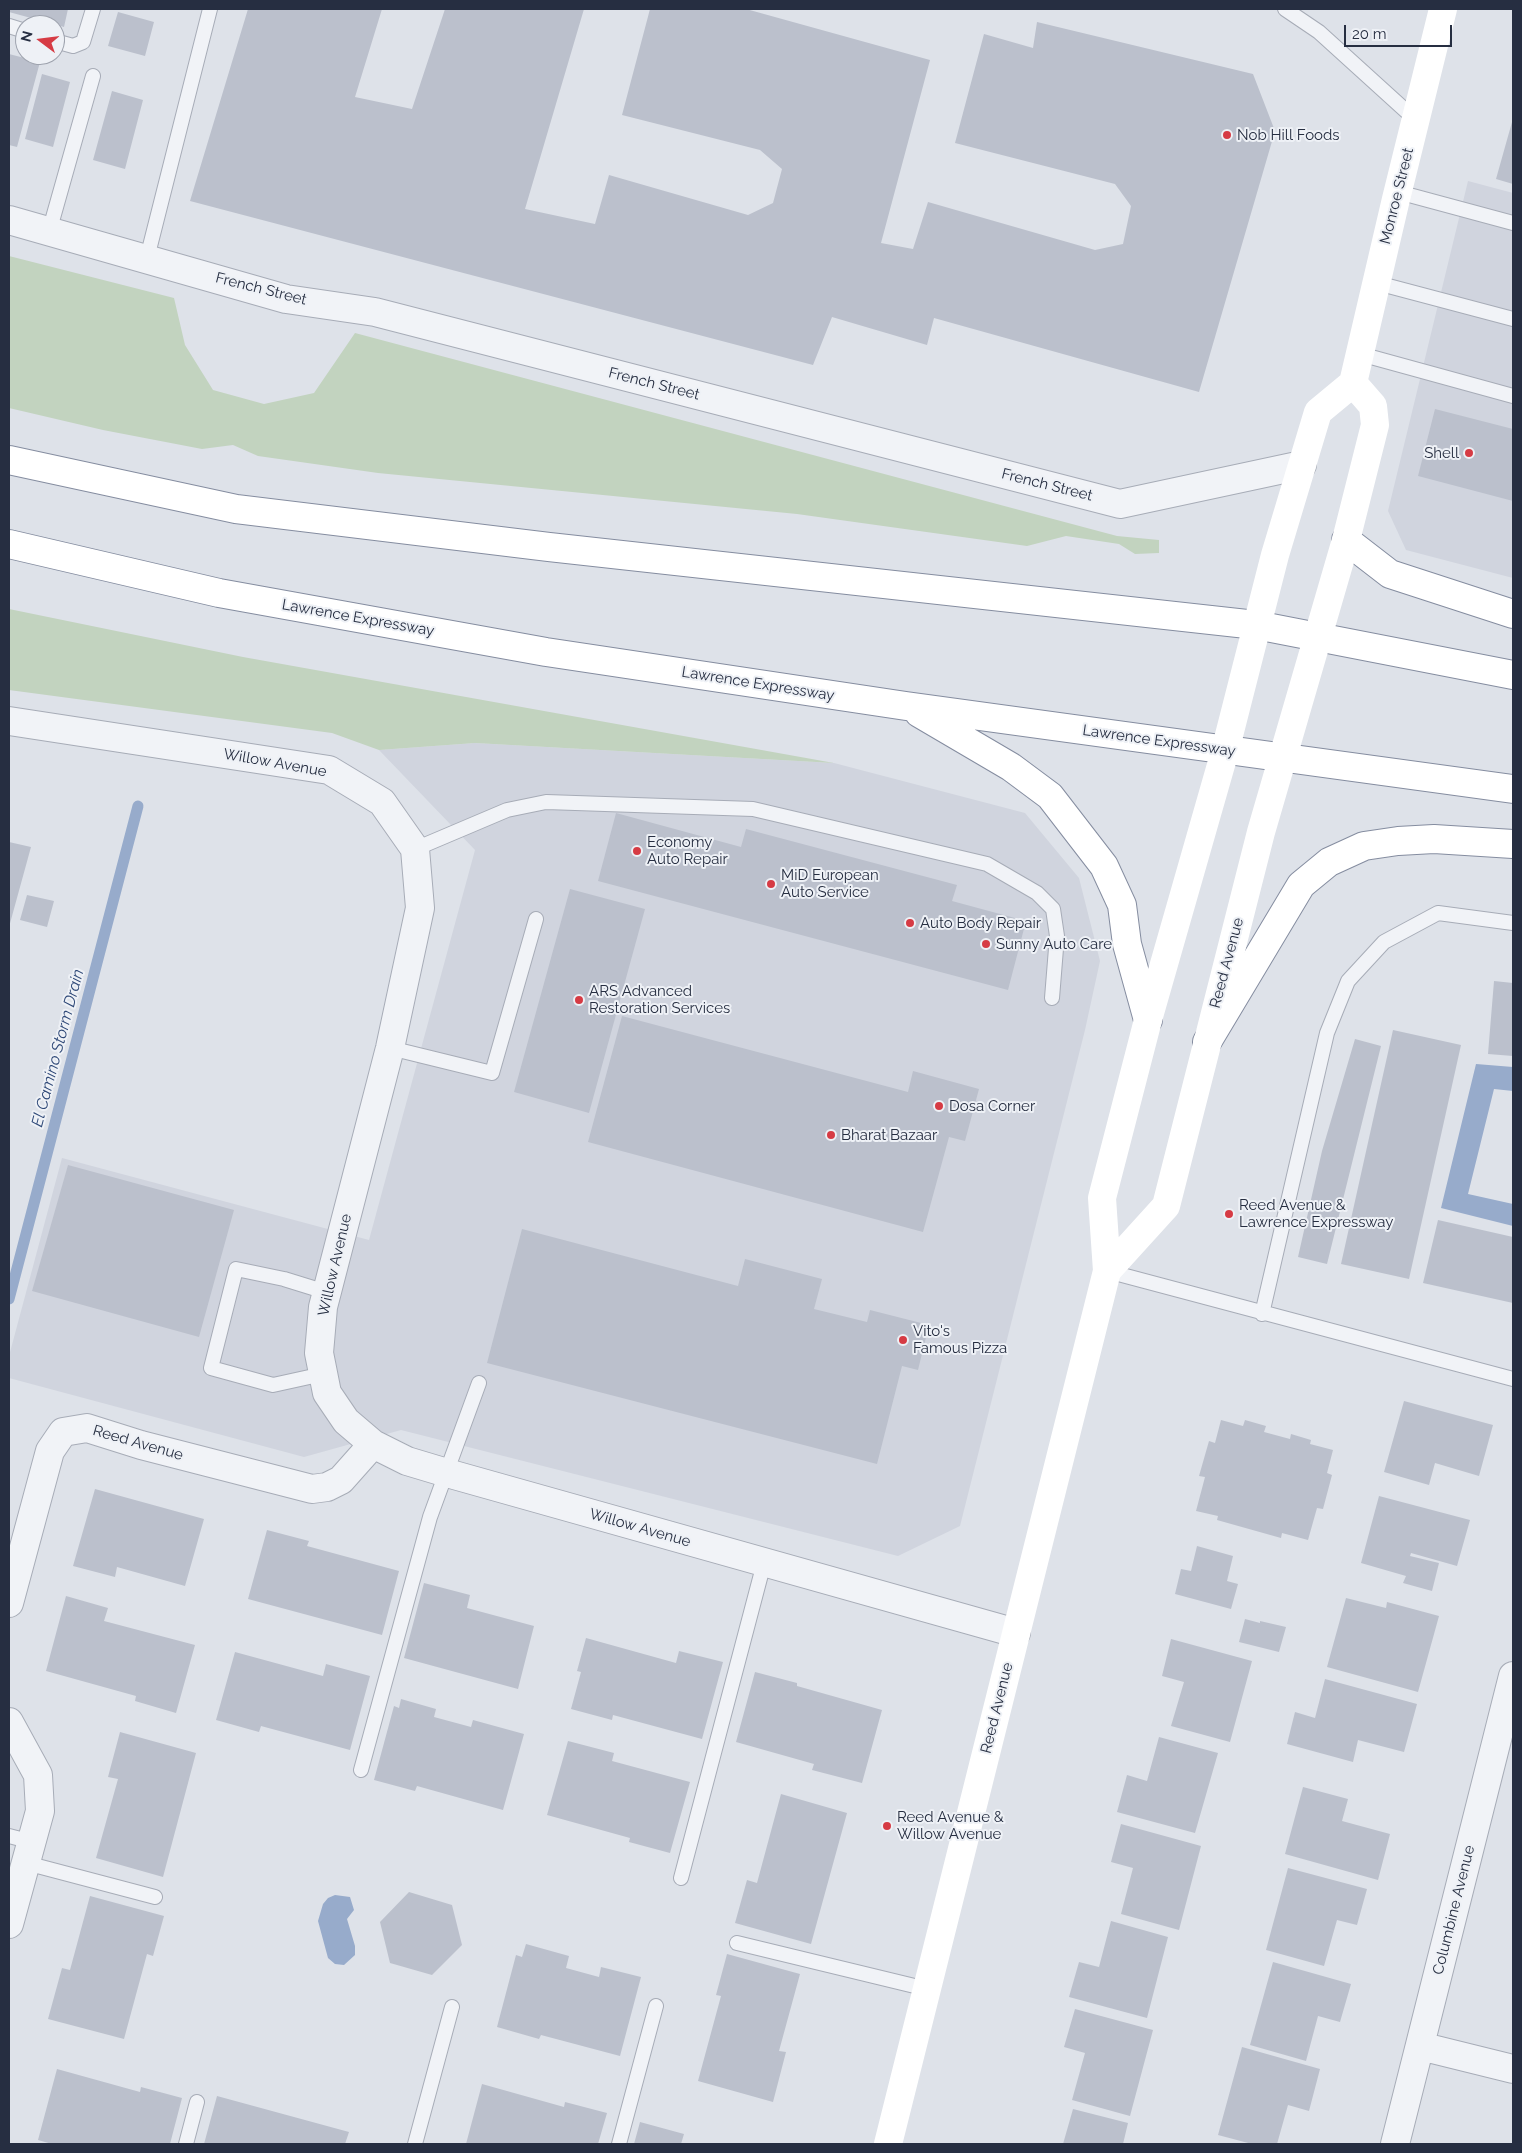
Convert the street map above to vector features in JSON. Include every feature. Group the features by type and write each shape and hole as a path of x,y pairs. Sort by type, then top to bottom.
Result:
{"main road":[{"name":"Monroe Street","path":"1353,383 1443,9"},
{"path":"1256,625 1318,412 1353,383 1373,406 1375,425 1346,540 1318,637"},
{"path":"9,460 236,509 549,547 1256,625 1513,675"},
{"path":"1346,540 1390,574 1513,614"},
{"name":"Lawrence Expressway","path":"9,544 248,598 546,652 906,706 1513,789"},
{"name":"Reed Avenue","path":"888,2144 1107,1271 1102,1198 1148,1020 1225,751 1256,625"},
{"name":"Reed Avenue","path":"1107,1271 1166,1206 1262,832 1318,637"},
{"path":"906,706 1027,779 1050,796 1078,832 1104,866 1122,905 1127,944 1148,1020"},
{"path":"1207,1042 1301,885 1329,862 1364,846 1398,840 1434,839 1513,844"}],"street":[{"name":"French Street","path":"9,220 286,298 375,312 1120,504 1302,465"},
{"name":"Willow Avenue","path":"9,721 329,770 382,802 415,849 420,908 390,1048 323,1307 319,1354 328,1393 346,1422 373,1444 407,1461 1016,1633"},
{"name":"Reed Avenue","path":"9,1604 50,1451 64,1432 87,1428 141,1445 312,1488 327,1487 341,1480 373,1444"},
{"name":"Columbine Avenue","path":"1395,2144 1513,1676"},
{"path":"9,1722 38,1775 40,1811 22,1847 9,1924"},
{"path":"1420,2046 1513,2069"}],"lane":[{"path":"65,44 73,46 83,42 93,9"},
{"path":"147,258 210,9"},
{"path":"1285,9 1319,32 1416,120"},
{"path":"49,232 93,76"},
{"path":"1398,192 1513,223"},
{"path":"1377,283 1513,319"},
{"path":"1360,354 1513,396"},
{"path":"415,849 507,810 546,802 752,809 987,864 1037,893 1053,909 1056,936 1052,998"},
{"path":"1262,1314 1327,1033 1348,981 1384,942 1438,914 1513,923"},
{"path":"390,1048 492,1073 536,919"},
{"path":"323,1374 273,1385 211,1368 236,1269 284,1279 326,1292"},
{"path":"1107,1271 1262,1314 1513,1379"},
{"path":"361,1770 430,1518 479,1383"},
{"path":"681,1878 764,1563"},
{"path":"22,1847 155,1897"},
{"path":"736,1943 927,1989"},
{"path":"619,2144 656,2006"},
{"path":"415,2144 452,2008"},
{"path":"186,2144 197,2102"}],"shaded area":[{"path":"1468,181 1513,193 1513,578 1406,550 1388,511"},
{"path":"475,743 834,763 1025,813 1079,878 1100,961 1085,1030 960,1526 898,1556 401,1430 304,1457 9,1378 9,1356 62,1158 369,1240 475,850 379,750"}],"green space":[{"path":"9,256 174,298 185,345 213,390 264,404 314,393 355,333 1117,536 1159,540 1159,553 1135,554 1119,544 1066,536 1027,546 797,514 378,473 258,456 233,445 202,449 103,430 9,408"},
{"path":"9,609 243,657 834,763 475,743 379,750 332,733 9,690"}],"water":[{"path":"1476,1064 1513,1067 1513,1091 1494,1089 1468,1194 1513,1204 1513,1226 1441,1208"},
{"path":"335,1895 350,1897 354,1910 347,1919 355,1946 355,1955 344,1965 335,1964 328,1958 318,1921 323,1904 328,1898"}],"building":[{"path":"9,9 68,9 65,22 65,15 20,15 9,12"},
{"path":"248,9 382,9 355,97 412,109 445,9 584,9 525,209 595,224 609,175 748,215 773,203 782,169 760,150 622,115 650,9 746,9 930,60 881,243 913,249 928,202 1095,250 1123,244 1131,206 1115,184 955,143 984,34 1033,48 1037,22 1253,74 1275,131 1199,392 934,318 927,345 832,317 813,365 190,201"},
{"path":"118,12 154,22 145,56 108,46"},
{"path":"9,54 15,56 15,65 39,65 17,147 9,145"},
{"path":"42,74 70,82 53,147 25,139"},
{"path":"112,91 143,100 125,169 93,160"},
{"path":"1513,122 1513,184 1496,179"},
{"name":"Shell","path":"1435,409 1513,429 1513,501 1418,476"},
{"path":"616,813 741,847 746,829 957,885 952,901 1026,921 1008,990 598,881"},
{"path":"9,842 31,847 9,927"},
{"name":"ARS Advanced Restoration Services","path":"570,889 645,909 589,1113 514,1092"},
{"path":"27,895 54,901 47,927 20,920"},
{"path":"1494,981 1513,983 1513,1056 1488,1054"},
{"path":"622,1016 908,1092 913,1071 979,1089 965,1141 949,1137 923,1232 588,1142"},
{"path":"1393,1030 1461,1045 1409,1279 1341,1264"},
{"path":"1355,1039 1381,1046 1327,1264 1298,1257 1322,1151"},
{"path":"68,1165 234,1210 199,1337 32,1291"},
{"path":"1438,1220 1513,1237 1513,1303 1423,1283"},
{"path":"522,1229 738,1286 745,1259 822,1279 814,1309 867,1322 870,1310 929,1325 918,1370 902,1366 877,1464 487,1363"},
{"path":"1404,1401 1493,1425 1479,1476 1435,1463 1429,1485 1384,1472"},
{"path":"1221,1420 1243,1426 1245,1420 1266,1426 1264,1432 1290,1439 1291,1434 1311,1440 1310,1444 1333,1450 1327,1473 1332,1475 1323,1509 1317,1508 1308,1540 1282,1533 1281,1538 1217,1520 1218,1516 1196,1511 1205,1477 1199,1476 1209,1441 1215,1443"},
{"path":"95,1489 204,1519 185,1586 117,1567 115,1577 73,1566"},
{"path":"1379,1496 1470,1520 1457,1566 1411,1553 1410,1556 1439,1563 1432,1591 1403,1583 1406,1576 1361,1563"},
{"path":"267,1530 309,1541 307,1546 399,1571 382,1635 248,1599"},
{"path":"1197,1546 1233,1556 1227,1581 1238,1584 1231,1609 1175,1594 1181,1569 1191,1571"},
{"path":"424,1583 470,1595 467,1608 534,1626 518,1689 404,1658"},
{"path":"66,1596 108,1608 104,1621 195,1645 176,1713 135,1701 136,1696 46,1671"},
{"path":"1346,1598 1386,1608 1387,1602 1439,1616 1418,1692 1327,1667"},
{"path":"1245,1619 1286,1627 1279,1652 1239,1642"},
{"path":"586,1638 676,1663 679,1651 723,1662 702,1739 613,1715 612,1720 571,1709 581,1672 577,1671"},
{"path":"1171,1639 1252,1661 1230,1742 1171,1726 1184,1682 1162,1676"},
{"path":"235,1652 323,1676 326,1664 370,1676 350,1750 261,1726 259,1732 216,1720"},
{"path":"755,1672 797,1683 797,1686 882,1710 862,1783 812,1770 814,1764 736,1742"},
{"path":"1325,1679 1417,1704 1404,1752 1358,1740 1353,1762 1287,1744 1295,1712 1315,1718"},
{"path":"401,1699 436,1709 434,1717 471,1727 473,1720 524,1734 503,1810 417,1786 415,1791 374,1780 394,1706 399,1708"},
{"path":"120,1732 196,1753 163,1877 96,1858 118,1779 108,1777"},
{"path":"1159,1737 1218,1753 1195,1833 1117,1812 1127,1775 1147,1781"},
{"path":"568,1741 614,1753 612,1761 690,1782 670,1853 629,1842 630,1838 547,1815"},
{"path":"1303,1787 1348,1799 1342,1821 1390,1834 1378,1880 1285,1854"},
{"path":"781,1794 847,1813 811,1944 735,1923 747,1880 757,1883"},
{"path":"1121,1824 1201,1846 1179,1930 1121,1914 1133,1868 1111,1862"},
{"path":"1288,1868 1367,1889 1357,1925 1337,1920 1324,1966 1266,1950"},
{"path":"409,1892 452,1905 462,1945 432,1975 390,1963 380,1922"},
{"path":"90,1896 164,1916 153,1956 147,1954 124,2039 48,2019 62,1968 70,1970"},
{"path":"1111,1921 1168,1937 1147,2018 1069,1997 1079,1962 1099,1967"},
{"path":"526,1944 569,1956 566,1968 599,1977 601,1967 641,1977 620,2056 541,2035 539,2039 497,2027 516,1955 522,1957"},
{"path":"727,1954 800,1974 779,2051 786,2052 773,2102 698,2081 721,1996 716,1995"},
{"path":"1273,1962 1351,1984 1340,2022 1318,2016 1306,2061 1250,2045"},
{"path":"1075,2009 1153,2030 1130,2116 1072,2100 1085,2053 1064,2047"},
{"path":"1242,2047 1320,2069 1309,2111 1288,2105 1277,2144 1252,2144 1218,2135"},
{"path":"57,2069 140,2092 141,2087 182,2098 170,2144 52,2144 38,2140"},
{"path":"482,2084 564,2107 565,2102 607,2113 598,2144 466,2144"},
{"path":"217,2096 349,2132 345,2144 204,2144"},
{"path":"1073,2109 1128,2123 1123,2144 1063,2144"},
{"path":"640,2122 684,2134 681,2144 634,2144"}],"waterway":[{"name":"El Camino Storm Drain","path":"9,1299 138,806"}],"place":[{"name":"Nob Hill Foods","path":"1227,135"},
{"name":"Shell","path":"1469,453"},
{"name":"Economy Auto Repair","path":"637,851"},
{"name":"MiD European Auto Service","path":"771,884"},
{"name":"Auto Body Repair","path":"910,923"},
{"name":"Sunny Auto Care","path":"986,944"},
{"name":"ARS Advanced Restoration Services","path":"579,1000"},
{"name":"Dosa Corner","path":"939,1106"},
{"name":"Bharat Bazaar","path":"831,1135"},
{"name":"Reed Avenue & Lawrence Expressway","path":"1229,1214"},
{"name":"Vito's Famous Pizza","path":"903,1340"},
{"name":"Reed Avenue & Willow Avenue","path":"887,1826"}]}
